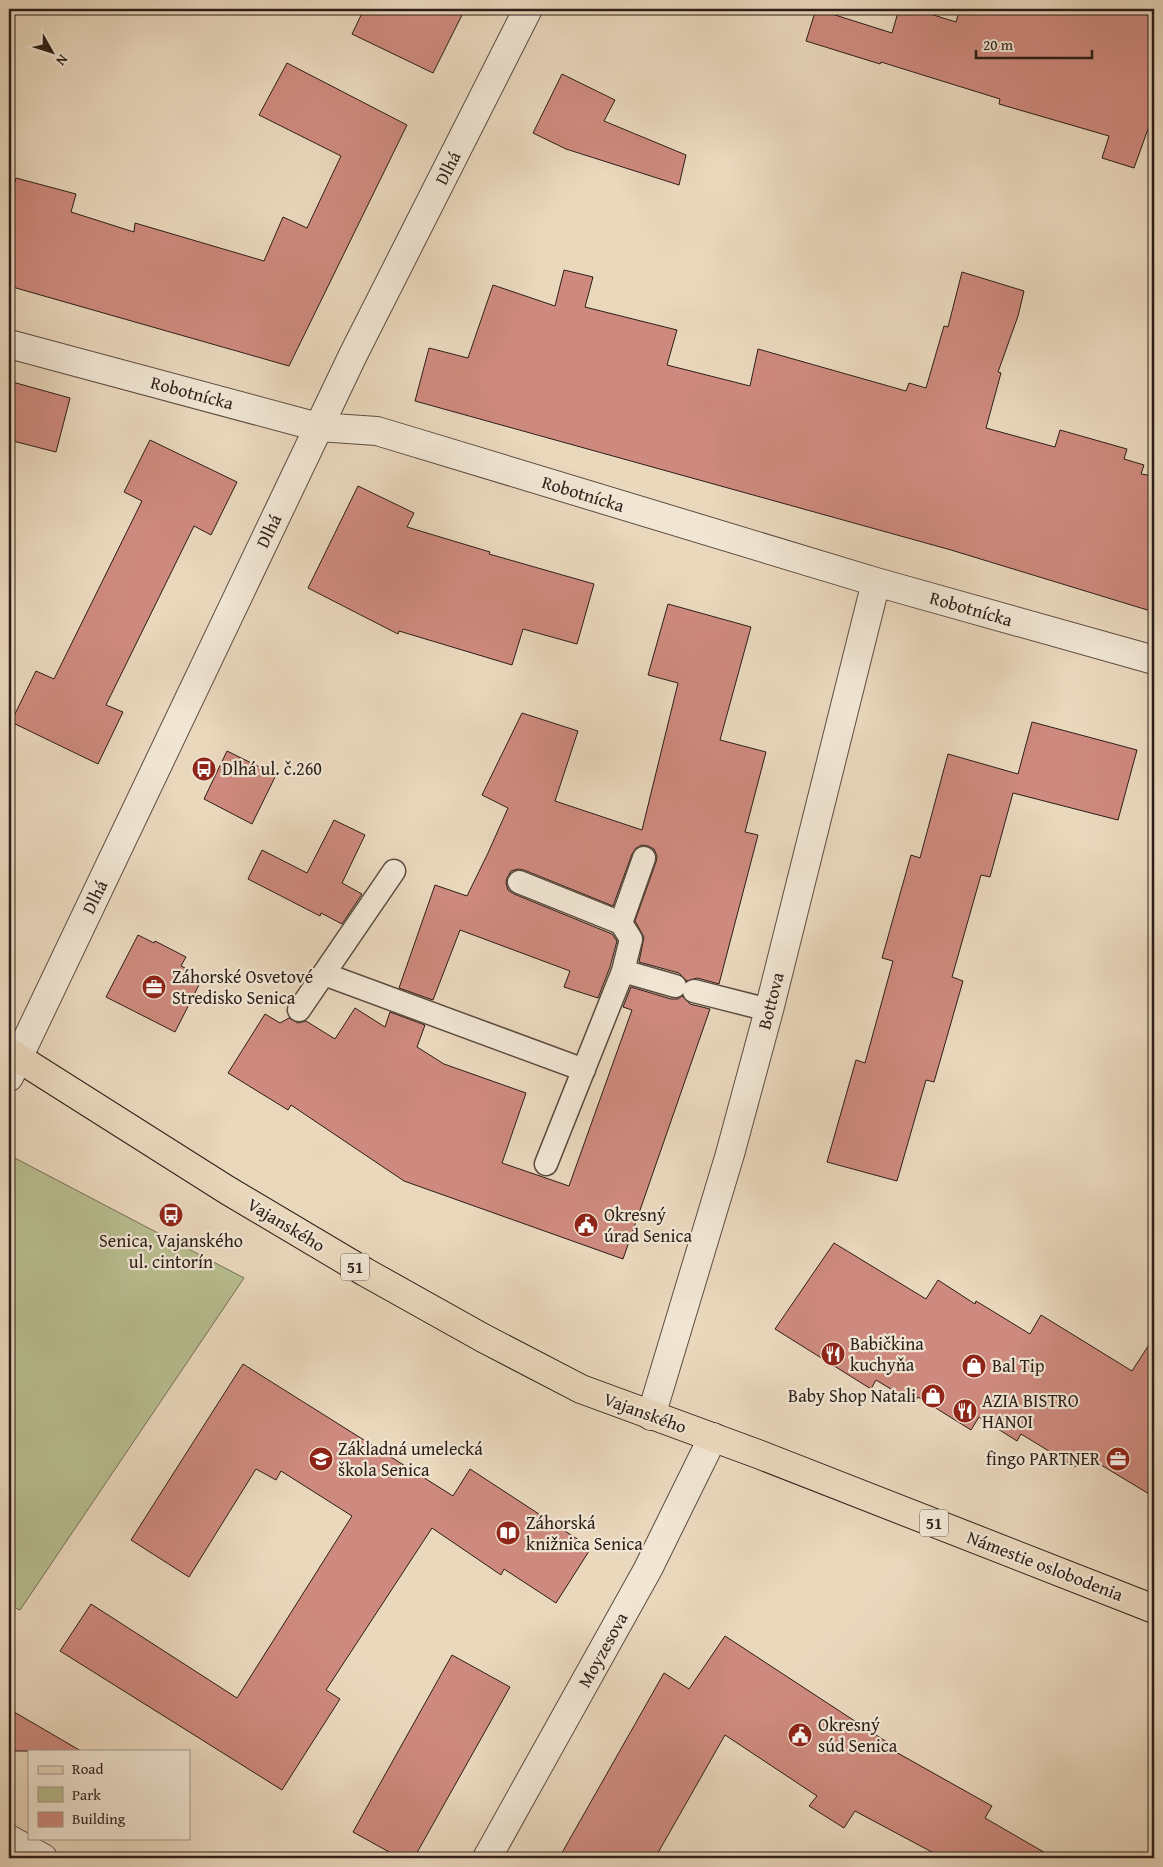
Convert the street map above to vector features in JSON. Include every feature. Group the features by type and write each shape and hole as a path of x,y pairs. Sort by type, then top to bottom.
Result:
{"main road":[{"name":"Vajanského","path":"12,1062 364,1272 483,1338 581,1389 713,1437"},
{"name":"Námestie oslobodenia","path":"713,1437 1154,1609"}],"street":[{"name":"Dlhá","path":"12,1062 318,426 528,9"},
{"name":"Robotnícka","path":"9,344 318,426 376,431 876,582 1154,660"},
{"name":"Bottova","path":"651,1416 730,1154 769,1010 876,582"},
{"name":"Moyzesova","path":"487,1858 648,1568 713,1437"},
{"path":"9,1839 44,1858"}],"lane":[{"path":"621,923 644,858"},
{"path":"299,1010 394,871"},
{"path":"519,882 621,923 631,939 624,971 546,1164"},
{"path":"624,971 769,1010"},
{"path":"324,974 584,1070"}],"green space":[{"path":"9,1155 244,1278 20,1610 9,1605"}],"building":[{"path":"364,9 465,9 433,73 352,34"},
{"path":"816,9 892,33 899,9 914,9 956,22 960,9 1154,9 1154,131 1148,129 1134,168 1102,158 1109,136 999,104 1000,99 806,41"},
{"path":"287,63 407,125 289,366 9,286 9,200 16,178 76,194 71,212 134,232 135,223 264,261 283,217 307,228 341,156 259,115"},
{"path":"562,74 615,100 604,121 686,155 679,185 566,149 533,133"},
{"path":"564,270 593,277 585,307 677,330 667,365 750,386 758,349 906,391 909,383 926,388 944,326 948,327 962,272 1024,291 1018,316 998,372 1001,373 986,428 1055,447 1060,430 1127,449 1124,459 1144,465 1141,474 1154,476 1154,612 951,550 415,401 429,348 468,358 493,285 555,306"},
{"path":"9,381 70,398 56,452 9,440"},
{"path":"150,440 237,482 211,535 194,526 106,705 123,712 98,764 11,722 36,671 54,679 142,501 124,492"},
{"path":"358,486 414,513 407,527 490,552 489,554 594,584 577,644 523,629 512,665 399,631 398,634 308,588"},
{"path":"668,604 751,627 720,740 766,752 745,832 758,835 719,984 697,978 687,981 679,973 639,962 644,937 635,921 657,856 654,849 642,845 636,848 632,854 613,906 524,870 511,871 507,878 508,890 514,894 612,934 617,941 610,967 598,998 564,987 570,971 460,930 433,1000 399,988 435,885 467,896 488,853 508,808 482,795 522,713 578,731 555,801 642,830 678,683 648,675"},
{"path":"1032,722 1137,750 1118,820 1013,793 990,877 981,875 952,977 963,981 934,1082 926,1080 897,1181 827,1162 856,1060 865,1063 893,961 882,958 911,855 920,858 948,754 1018,774"},
{"path":"227,751 276,775 252,824 204,799"},
{"path":"334,820 365,835 342,883 362,894 342,924 321,913 320,916 248,879 262,850 307,873"},
{"name":"Záhorské Osvetové Stredisko Senica","path":"138,935 154,943 155,941 186,957 181,966 203,977 175,1032 106,997"},
{"path":"631,987 671,999 678,999 682,996 690,1004 710,1009 623,1259 404,1181 291,1105 288,1110 228,1073 265,1014 280,1023 289,1018 298,1023 306,1021 335,1039 355,1008 385,1027 390,1012 425,1025 417,1047 444,1064 526,1093 502,1163 569,1186 632,1010 623,1007"},
{"path":"834,1243 926,1299 938,1280 975,1304 976,1301 1030,1334 1041,1315 1132,1371 1154,1337 1154,1497 1083,1454 1075,1467 1021,1434 1017,1441 979,1417 971,1430 918,1397 914,1403 876,1380 871,1389 775,1329"},
{"path":"243,1364 453,1496 470,1469 591,1548 556,1603 504,1569 501,1575 432,1528 326,1690 340,1699 282,1790 60,1651 91,1604 237,1698 352,1516 281,1471 276,1480 256,1469 189,1577 131,1540"},
{"path":"725,1636 896,1748 894,1751 992,1806 985,1818 1054,1858 943,1858 855,1811 844,1828 809,1806 817,1796 725,1735 655,1858 559,1858 664,1673 689,1689"},
{"path":"452,1655 510,1687 414,1858 400,1858 353,1832"},
{"path":"9,1709 79,1750 28,1750 9,1751"}],"place":[{"name":"Dlhá ul. č.260","path":"204,769"},
{"name":"Záhorské Osvetové Stredisko Senica","path":"154,987"},
{"name":"Senica, Vajanského ul. cintorín","path":"171,1215"},
{"name":"Okresný úrad Senica","path":"586,1225"},
{"name":"Babičkina kuchyňa","path":"833,1354"},
{"name":"Bal Tip","path":"974,1366"},
{"name":"Baby Shop Natali","path":"933,1396"},
{"name":"AZIA BISTRO HANOI","path":"965,1411"},
{"name":"Základná umelecká škola Senica","path":"321,1459"},
{"name":"fingo PARTNER","path":"1118,1459"},
{"name":"Záhorská knižnica Senica","path":"508,1533"},
{"name":"Okresný súd Senica","path":"800,1735"}]}
